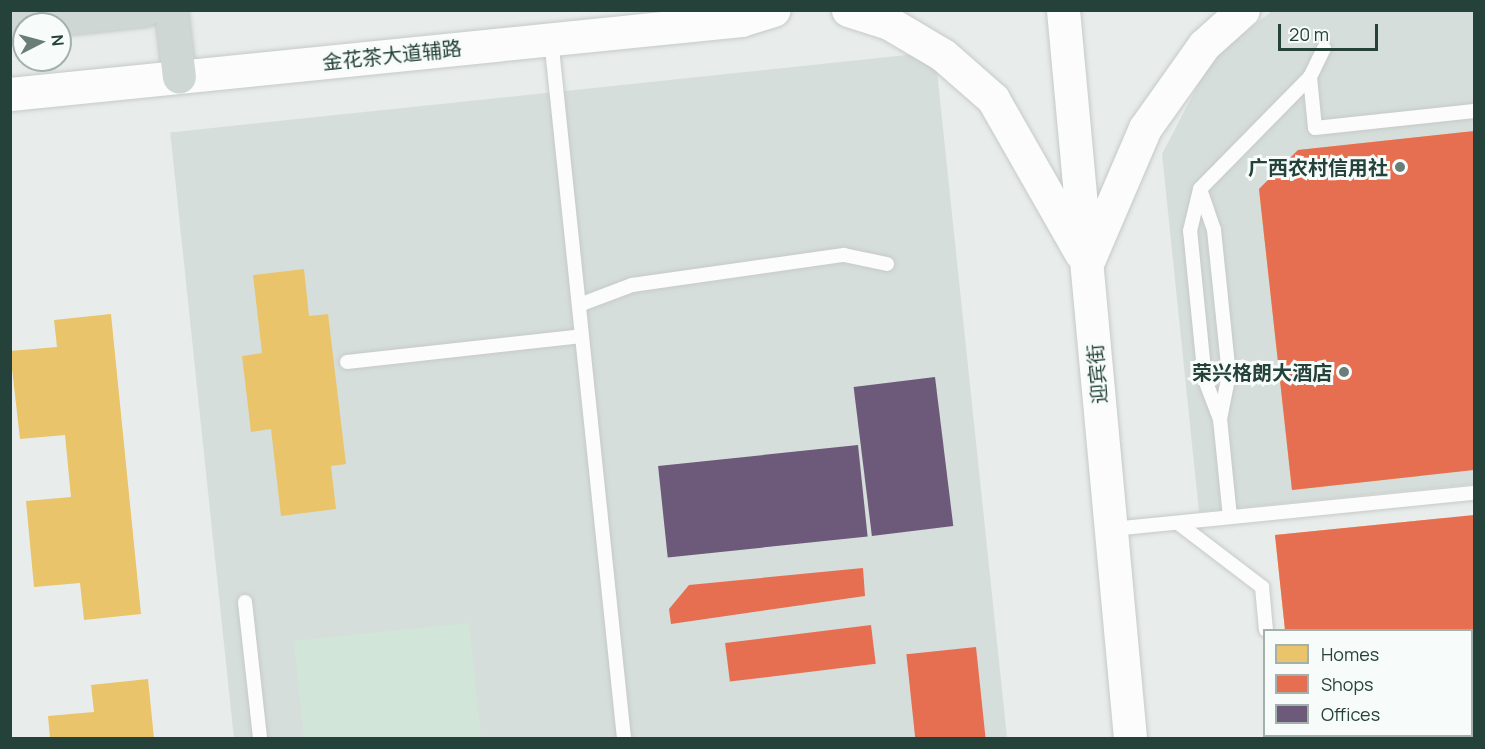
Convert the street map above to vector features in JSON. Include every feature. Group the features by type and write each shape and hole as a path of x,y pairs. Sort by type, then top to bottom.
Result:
{"main road":[{"path":"10,24 144,10"},
{"path":"171,10 179,77"},
{"name":"金花茶大道辅路","path":"10,94 741,20 773,10"},
{"path":"848,10 889,23 943,55 993,99 1087,263"},
{"name":"迎宾街","path":"1063,10 1130,738"},
{"path":"1087,263 1145,128 1204,45 1243,10"}],"lane":[{"path":"551,39 624,738"},
{"path":"1230,518 1220,418 1205,380 1190,231 1200,189 1310,77 1324,48"},
{"path":"1310,77 1315,128 1474,111"},
{"path":"1200,189 1214,230 1229,374 1220,418"},
{"path":"579,305 632,285 844,255 886,264"},
{"path":"347,362 582,336"},
{"path":"1112,529 1474,493"},
{"path":"1178,523 1262,587 1266,629"},
{"path":"245,602 260,738"}],"shaded area":[{"path":"1272,11 1474,11 1474,484 1199,512 1162,154 1212,58"},
{"path":"935,52 1007,738 234,738 170,132"}],"green space":[{"path":"469,623 481,738 304,738 294,641"}],"building: Homes":[{"name":"荣兴格朗大酒店","path":"1466,132 1474,211 1474,260 1398,268 1420,476 1292,490 1259,189 1298,150"},
{"path":"304,269 309,316 328,314 346,464 331,466 336,509 281,516 271,429 251,432 242,356 262,353 253,275"},
{"path":"111,314 141,614 84,620 80,583 34,587 26,501 71,497 65,435 20,439 10,351 57,347 54,320"},
{"path":"1445,518 1448,549 1457,548 1461,595 1454,596 1457,627 1415,629 1414,623 1395,625 1396,629 1285,629 1275,535"},
{"path":"148,679 154,738 50,738 48,716 94,712 91,685"}],"building: Shops":[{"name":"荣兴格朗大酒店","path":"1474,131 1474,470 1292,490 1259,189 1298,150"},
{"path":"1474,515 1474,738 1296,738 1473,737 1473,629 1285,629 1275,535"},
{"path":"863,568 865,596 671,624 669,609 689,585"},
{"path":"871,625 876,664 730,682 725,643"},
{"path":"976,647 986,738 915,738 906,654"}],"building: Offices":[{"path":"935,377 953,526 872,536 854,387"},
{"path":"858,445 868,536 668,558 658,466"}],"place":[{"name":"广西农村信用社","path":"1400,167"},
{"name":"荣兴格朗大酒店","path":"1344,372"}]}
